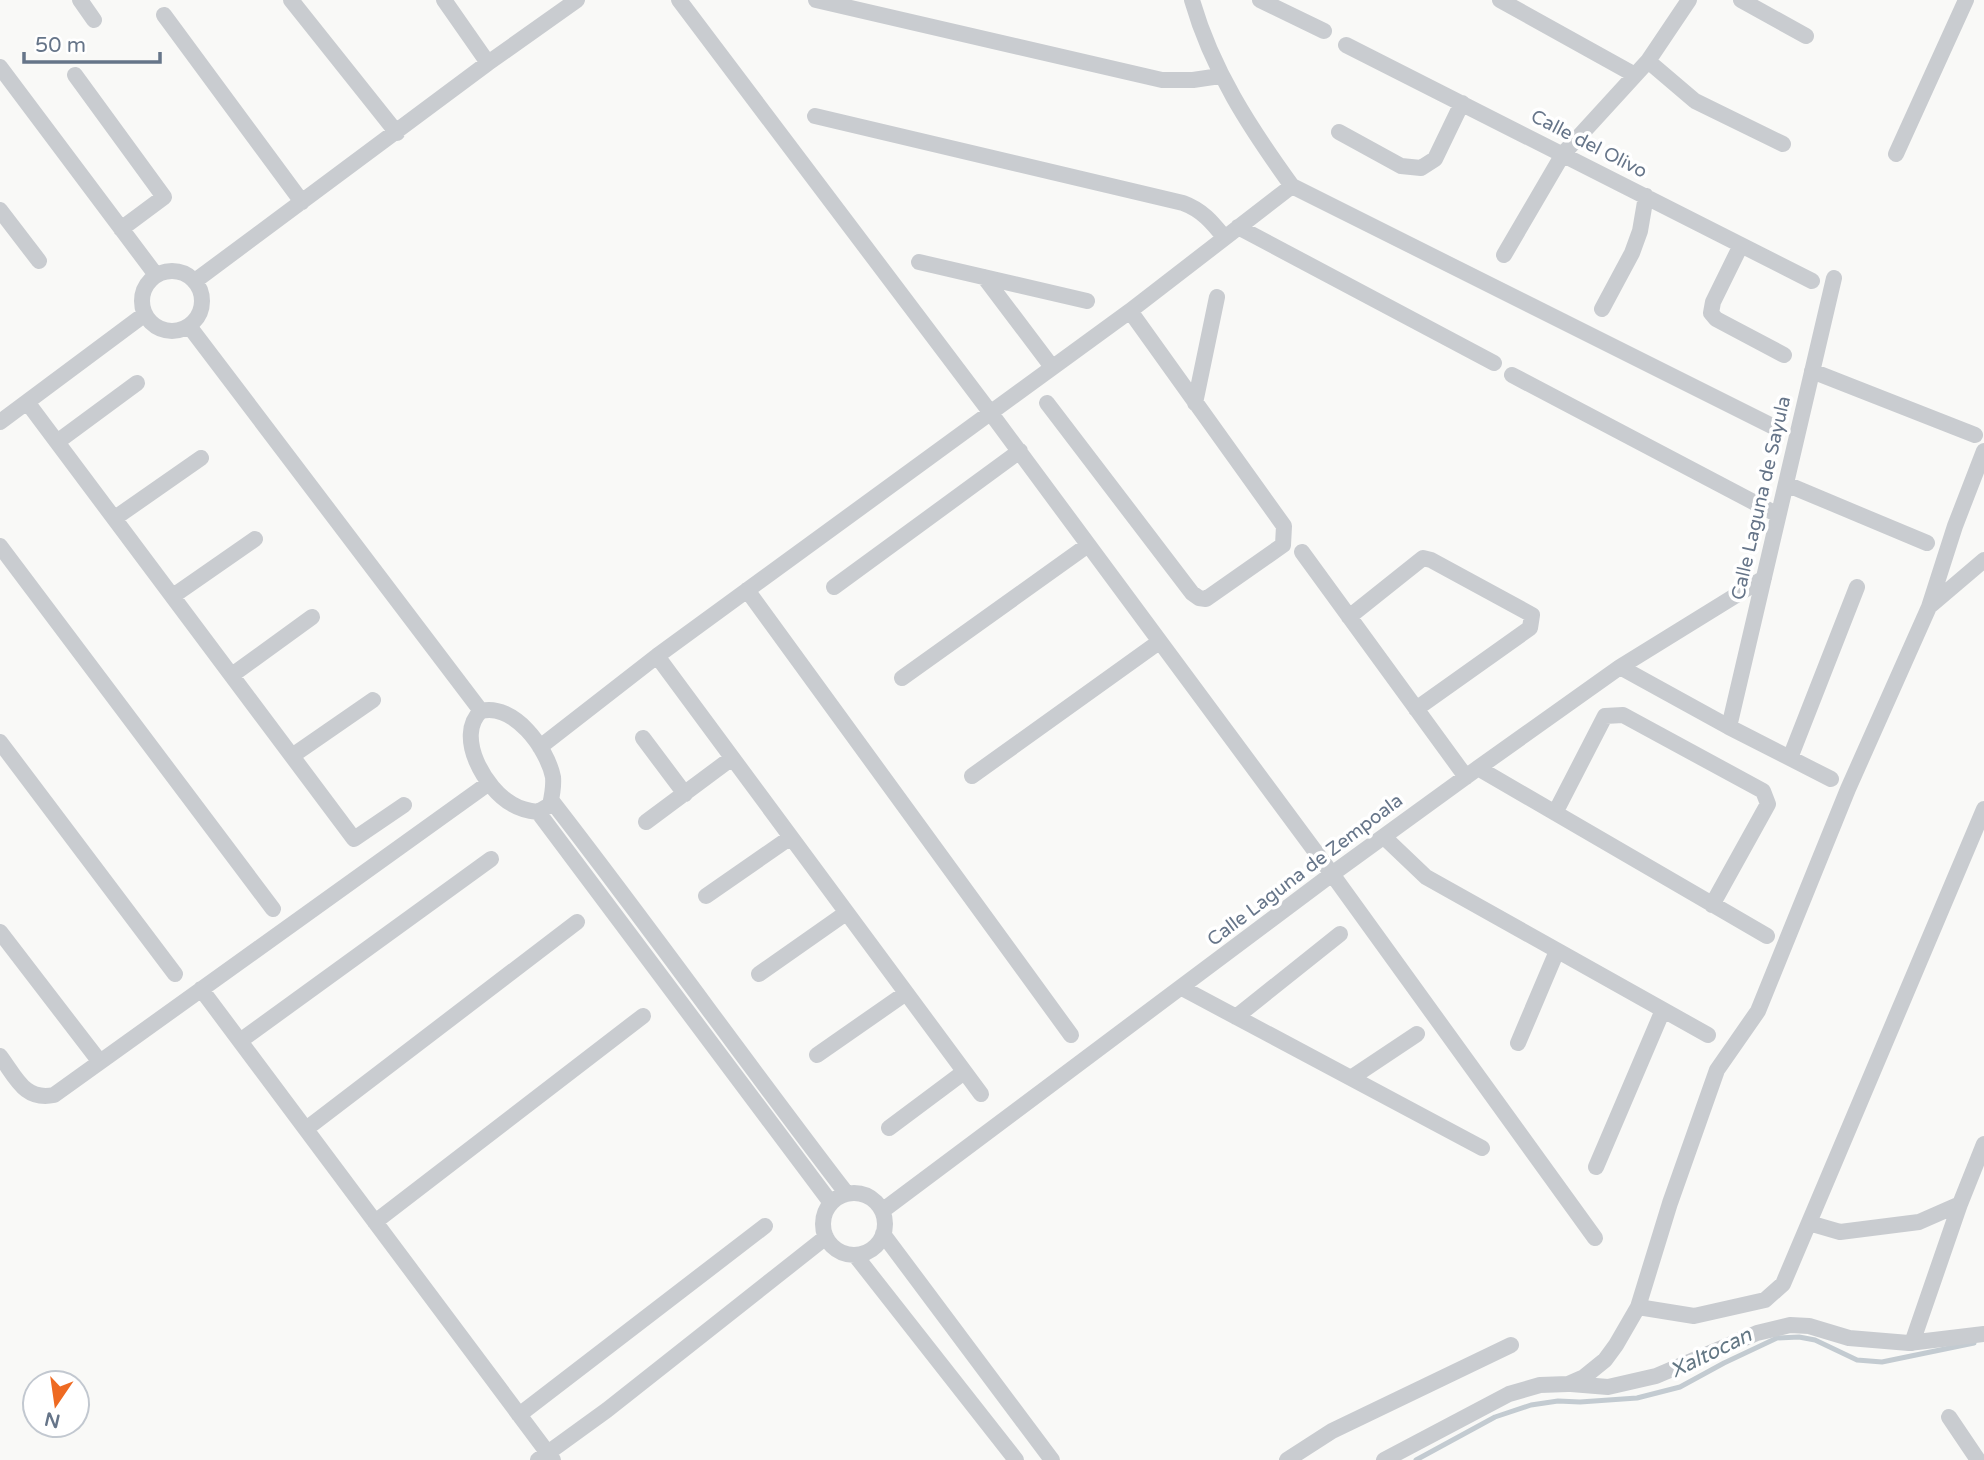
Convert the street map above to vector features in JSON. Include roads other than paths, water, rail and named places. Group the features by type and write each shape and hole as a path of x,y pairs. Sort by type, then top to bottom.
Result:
{"street":[{"path":"80,0 94,20"},
{"path":"291,0 397,133"},
{"path":"444,0 488,63"},
{"path":"195,281 577,0"},
{"path":"679,0 1020,452 1332,874 1595,1238"},
{"path":"816,0 1162,80 1193,80 1220,76"},
{"path":"1192,0 1220,76 1256,136 1293,186 1774,427"},
{"path":"1260,0 1324,30"},
{"path":"1500,0 1635,75"},
{"path":"1504,255 1563,154 1648,61 1689,0"},
{"path":"1741,0 1806,36"},
{"path":"1896,154 1966,0"},
{"path":"164,15 302,202"},
{"name":"Calle del Olivo","path":"1346,45 1812,281"},
{"path":"1648,61 1695,101 1783,144"},
{"path":"0,67 156,275"},
{"path":"75,75 164,197 121,229"},
{"path":"1339,132 1401,166 1421,168 1435,159 1462,103"},
{"path":"815,116 1183,203 1205,214 1224,237"},
{"path":"540,747 657,656 1130,311 1293,186"},
{"path":"1602,309 1632,253 1640,231 1646,196"},
{"path":"0,210 39,261"},
{"path":"1238,227 1494,363"},
{"path":"1741,245 1713,302 1711,313 1716,319 1784,355"},
{"path":"919,261 1087,301"},
{"path":"172,270 189,275 195,281 203,296 203,305 189,326 173,331 164,330 145,314 142,297 145,288 156,275 172,270"},
{"path":"984,277 1052,367"},
{"name":"Calle Laguna de Sayula","path":"1729,727 1834,278"},
{"path":"1195,403 1217,297"},
{"path":"1047,402 1192,593 1199,598 1206,599 1283,545 1284,526 1130,311"},
{"path":"0,422 145,314"},
{"path":"189,326 481,711"},
{"path":"1812,370 1975,435"},
{"path":"1512,375 1778,515"},
{"path":"58,442 138,383"},
{"path":"27,402 354,839 404,805"},
{"path":"1568,1384 1584,1377 1605,1360 1638,1307 1670,1203 1717,1070 1758,1012 1848,789 1929,607 1955,526 1984,451"},
{"path":"834,587 1020,452"},
{"path":"115,518 201,458"},
{"path":"1786,484 1927,543"},
{"path":"173,596 255,539"},
{"path":"902,678 1088,545"},
{"path":"0,546 273,909"},
{"path":"1302,552 1416,709 1472,773 1555,813 1767,936"},
{"path":"1349,617 1423,558 1532,615 1530,628 1416,709"},
{"path":"1929,607 1984,560"},
{"name":"Calle Laguna de Zempoala","path":"882,1211 1384,836 1620,667 1764,578"},
{"path":"1790,758 1857,587"},
{"path":"747,590 1071,1035"},
{"path":"232,675 312,617"},
{"path":"972,776 1159,642"},
{"path":"657,656 981,1094"},
{"path":"1620,667 1831,779"},
{"path":"292,756 373,700"},
{"path":"501,710 519,723 540,747 553,778 550,805 538,812 525,811 511,804 489,783 476,759 471,744 475,716 481,711 501,710"},
{"path":"1555,813 1605,716 1614,714 1623,715 1763,791 1768,804 1712,905"},
{"path":"643,738 684,794"},
{"path":"0,742 176,974"},
{"path":"646,822 732,758"},
{"path":"0,1056 28,1094 42,1098 54,1095 489,783"},
{"path":"551,800 847,1194"},
{"path":"1638,1307 1694,1316 1765,1300 1783,1284 1984,809"},
{"path":"538,812 831,1203"},
{"path":"1384,836 1426,877 1708,1035"},
{"path":"706,896 791,837"},
{"path":"240,1041 491,859"},
{"path":"759,974 846,913"},
{"path":"306,1129 577,922"},
{"path":"0,932 100,1062"},
{"path":"1236,1017 1340,934"},
{"path":"1518,1043 1557,951"},
{"path":"1182,988 1482,1147"},
{"path":"201,989 519,1415 546,1458 826,1237"},
{"path":"817,1055 906,993"},
{"path":"1596,1167 1663,1010"},
{"path":"375,1222 643,1016"},
{"path":"1351,1078 1417,1034"},
{"path":"889,1128 964,1072"},
{"path":"1912,1343 1960,1204 1984,1144"},
{"path":"847,1194 864,1195 874,1201 882,1211 885,1223 877,1245 867,1252 855,1255 843,1253 833,1247 823,1226 825,1213 831,1203 847,1194"},
{"path":"1809,1223 1840,1231 1919,1222 1960,1204"},
{"path":"519,1415 765,1226"},
{"path":"883,1234 1052,1460"},
{"path":"855,1255 1016,1460"},
{"path":"1384,1460 1509,1394 1540,1385 1608,1387 1656,1376 1757,1333 1790,1325 1809,1326 1849,1338 1912,1343 1984,1334"},
{"path":"1287,1460 1332,1431 1511,1345"},
{"path":"1949,1417 1978,1460"}],"waterway":[{"name":"Xaltocan","path":"1416,1460 1495,1417 1531,1405 1558,1401 1637,1398 1680,1387 1777,1338 1799,1337 1815,1340 1857,1360 1882,1362 1974,1343"}]}
